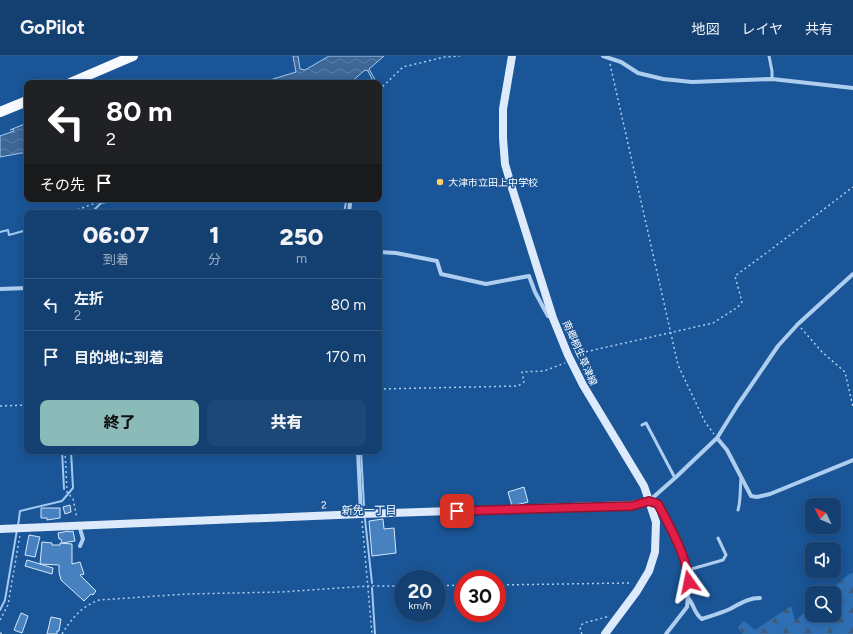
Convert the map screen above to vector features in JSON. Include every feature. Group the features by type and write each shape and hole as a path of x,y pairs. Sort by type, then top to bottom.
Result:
{"main road":[{"path":"77,80 133,56"},
{"path":"0,112 24,102"}],"street":[{"name":"南郷桐生草津線","path":"512,56 504,109 503,138 505,164 553,318 570,360 583,385 644,486 656,522 655,552 649,571 640,586 605,634"},
{"path":"603,56 620,62 638,73 663,79 692,82 772,79 853,88"},
{"path":"349,210 350,204"},
{"path":"382,252 396,253 437,261 441,274 486,284 529,276 535,292 548,316 553,318"},
{"path":"649,501 717,438 778,346 798,324 853,274"},
{"path":"0,289 24,288"},
{"path":"717,438 727,450 751,496 757,497 770,494 853,460"},
{"path":"358,454 362,514"},
{"path":"649,501 658,504 676,539 688,570 689,582 687,607 666,634"},
{"name":"2","path":"0,528 362,514 632,506 649,501"},
{"path":"79,524 84,539 80,546"},
{"path":"688,598 698,616 702,619 730,609 750,598 760,598"}],"lane":[{"path":"769,56 772,79"},
{"path":"642,425 646,423 675,478"},
{"path":"738,510 740,503 739,493 741,478"},
{"path":"688,570 723,560 726,555 718,538"}],"path":[{"path":"382,87 403,67 445,57 460,56"},
{"path":"609,58 678,365 705,422 717,438"},
{"path":"382,389 518,386 524,382 522,372 544,371 556,367 585,352 713,322 738,307 742,302 735,276 853,187"},
{"path":"76,210 99,202"},
{"path":"798,324 822,352 845,372 853,407"},
{"path":"0,406 24,405"},
{"path":"65,454 67,492 73,499 79,524"},
{"path":"362,514 372,634"},
{"path":"0,620 8,605 20,536 20,527"},
{"path":"506,585 628,583 640,586"},
{"path":"62,634 76,615 87,605 99,600 187,594 281,592 368,586 394,586"},
{"path":"582,634 580,630 581,625 584,623 608,615 617,618"},
{"path":"0,633 5,634"}],"green space":[{"path":"853,573 853,634 742,634 738,627 744,621 755,630 791,606 795,621 805,612 805,622 841,622 841,586 835,586 849,574"}],"water":[{"path":"293,56 298,56 300,69 305,70 329,56 384,56 369,69 375,80 372,80 368,71 365,70 353,80 270,80 296,72"},
{"path":"24,124 24,153 0,157 0,136 14,131 13,129 10,130"}],"building":[{"path":"524,487 528,502 512,506 508,492"},
{"path":"70,505 71,512 65,514 63,507"},
{"path":"41,508 60,508 60,518 47,520 47,518 41,518"},
{"path":"383,519 384,529 394,528 396,553 372,556 369,521"},
{"path":"73,531 75,541 62,543 61,539 59,539 58,533"},
{"path":"29,535 40,537 35,557 25,555"},
{"path":"42,542 52,543 52,545 60,545 60,543 72,544 72,564 80,562 84,574 80,575 96,591 93,595 91,594 84,601 61,580 59,565 40,564"},
{"path":"27,560 53,568 52,574 25,566"},
{"path":"21,613 28,616 22,633 14,630"},
{"path":"51,617 61,619 57,634 47,634"}],"waterway":[{"path":"94,210 101,203 107,202"},
{"path":"345,210 346,202"},
{"path":"0,232 8,230 9,235 24,231"},
{"path":"62,454 64,489"},
{"path":"18,526 20,511 62,501 73,488 71,454"},
{"path":"361,454 364,505"},
{"path":"365,519 372,583"},
{"path":"0,610 5,600 17,530"},
{"path":"372,588 375,634"}],"place":[{"name":"大津市立田上中学校","path":"440,182"}],"district":[{"name":"新免一丁目","path":"369,510"}],"route":[{"path":"457,511 632,506 649,501 658,504 676,539 688,570 689,582"}]}
